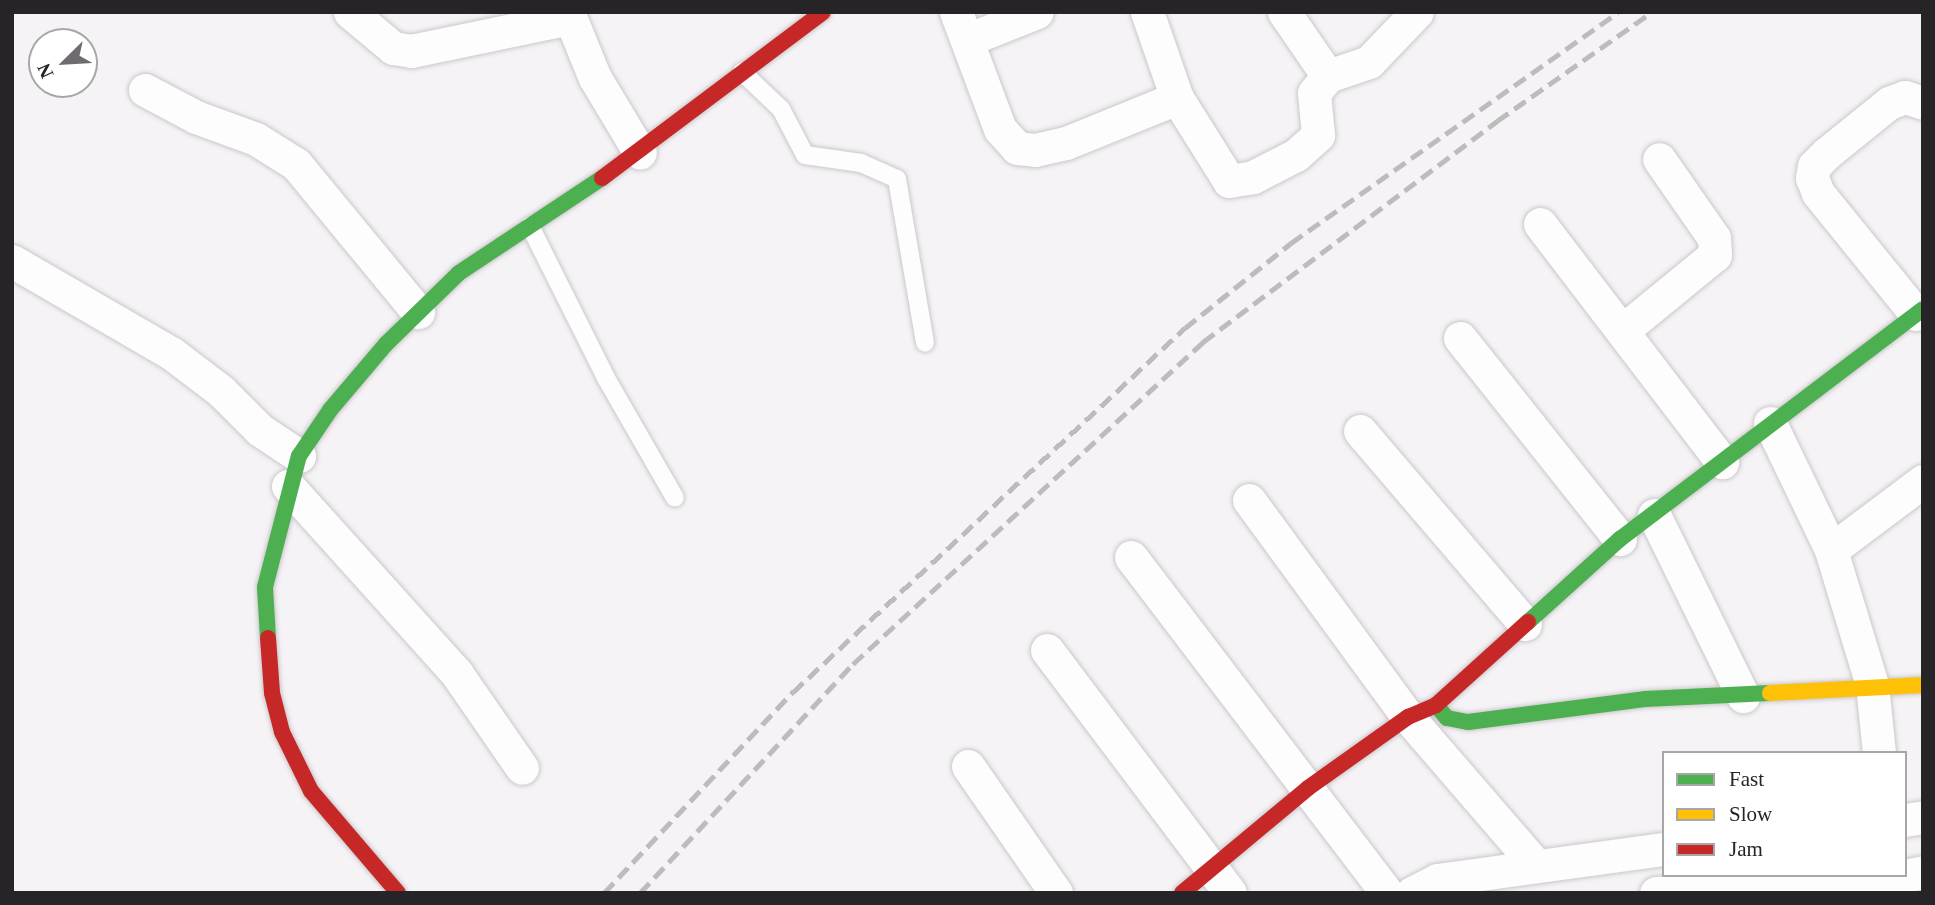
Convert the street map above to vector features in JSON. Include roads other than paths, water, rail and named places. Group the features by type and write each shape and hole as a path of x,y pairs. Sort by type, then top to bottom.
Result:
{"street":[{"path":"350,12 393,48 411,51 569,15 595,78 640,153"},
{"path":"398,893 310,791 282,732 272,693 263,611 293,471 330,410 418,312 459,273 640,153 822,12"},
{"path":"1037,12 961,26 1000,129 1017,148 1035,150 1066,143 1177,99"},
{"path":"1147,12 1177,99 1218,170 1229,181 1240,181 1296,155 1318,135 1314,93 1328,76 1369,62 1416,12"},
{"path":"1284,12 1328,76"},
{"path":"145,90 196,117 256,139 296,164 418,312"},
{"path":"1182,893 1222,880 1308,788 1422,711 1620,539 1919,311 1818,193 1812,178 1814,166 1827,153 1889,103 1905,97 1923,103"},
{"path":"1622,331 1715,255 1714,238 1659,159"},
{"path":"1540,224 1722,462"},
{"path":"12,261 171,353 221,391 260,430 457,674 522,768"},
{"path":"1460,338 1620,539"},
{"path":"1770,423 1831,550 1872,685 1879,751"},
{"path":"1360,431 1525,624"},
{"path":"1831,550 1923,481"},
{"path":"1250,500 1422,711 1535,864"},
{"path":"1654,515 1744,696"},
{"path":"1131,557 1387,893"},
{"path":"1047,650 1222,880"},
{"path":"1422,711 1468,722 1645,699 1744,696 1872,685 1923,685"},
{"path":"968,766 1056,893"},
{"path":"1412,893 1437,880 1535,864 1662,849"},
{"path":"1656,893 1888,882 1906,877"}],"lane":[{"path":"743,72 781,109 805,155 862,163 897,179 925,343"},
{"path":"530,226 606,378 675,498"}],"railway":[{"path":"604,893 793,692 1185,328 1291,243 1618,12"},
{"path":"640,893 853,664 1203,342 1497,121 1652,12"}]}
